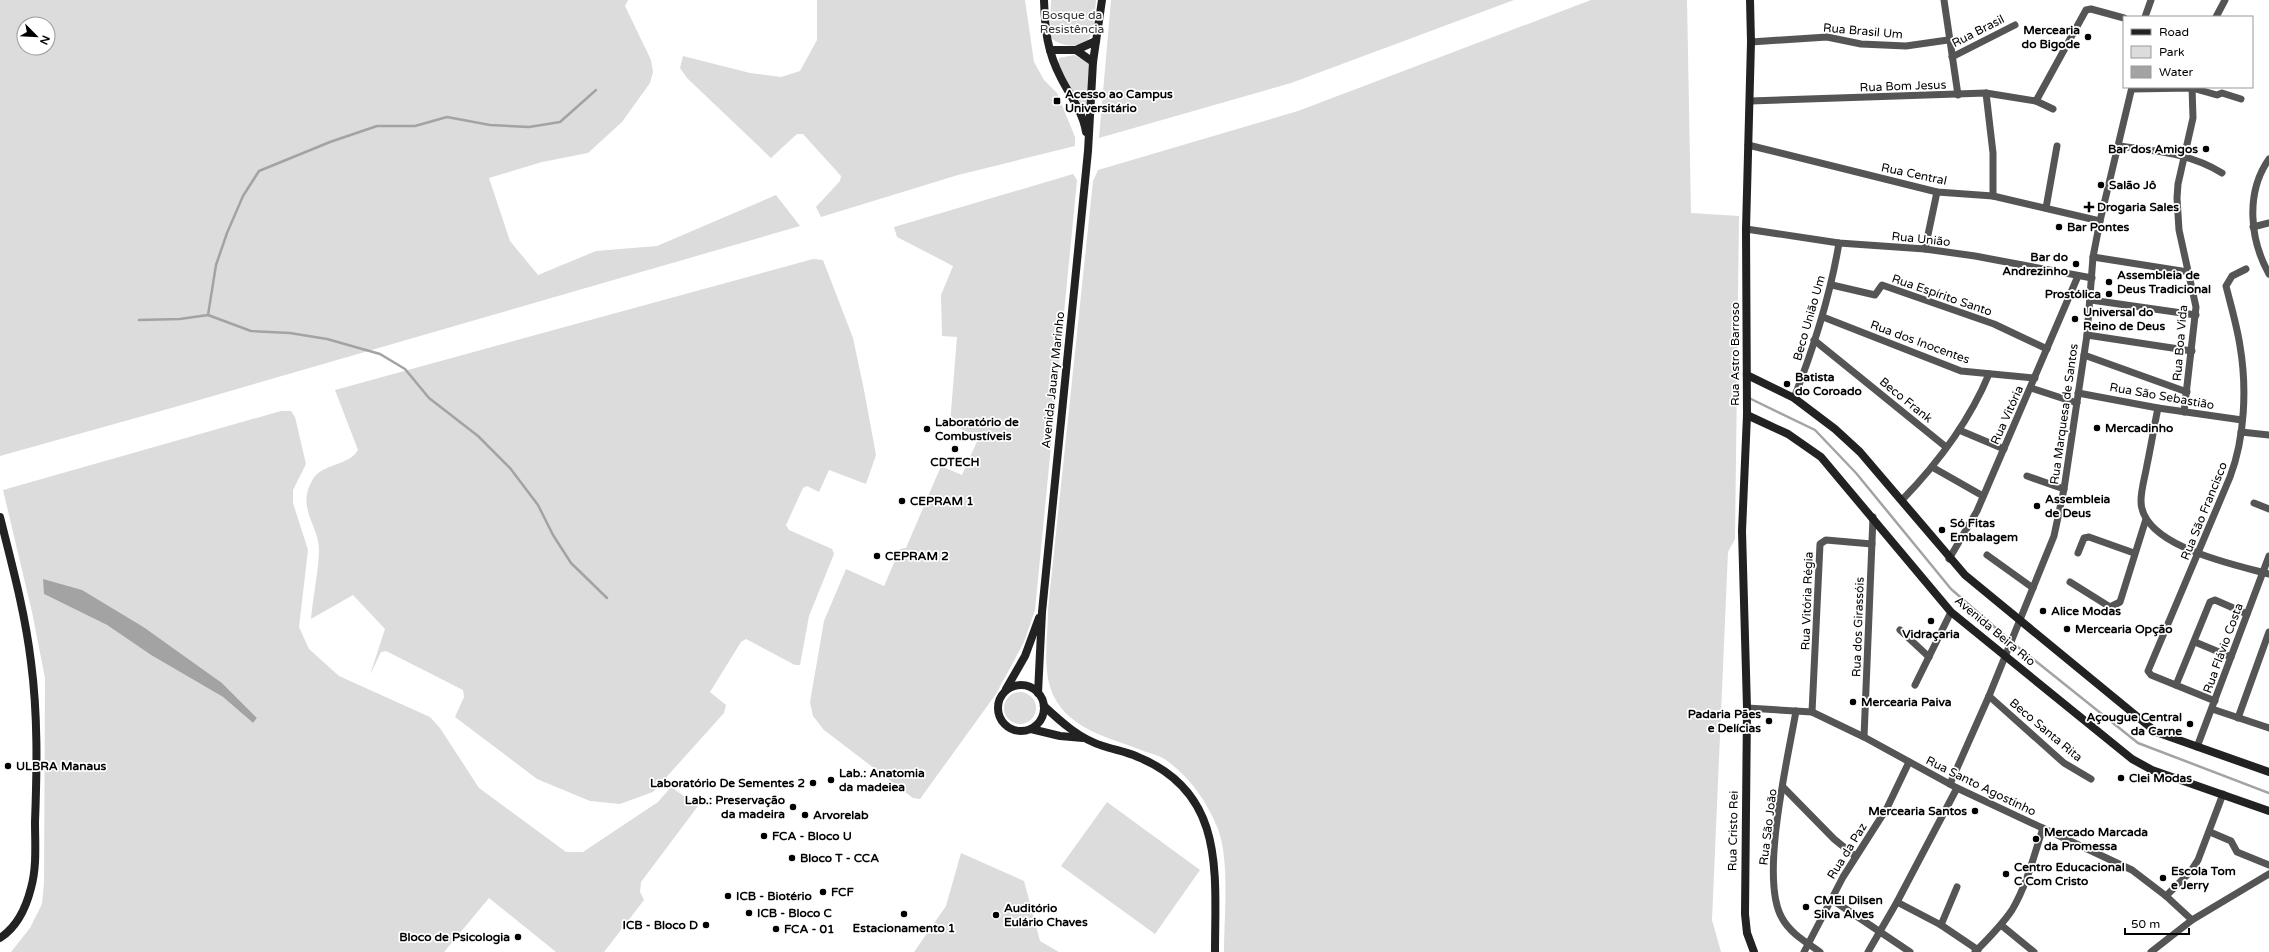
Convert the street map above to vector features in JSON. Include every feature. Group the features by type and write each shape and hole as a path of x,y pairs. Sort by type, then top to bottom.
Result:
{"street":[{"name":"Avenida Jauary Marinho","path":"1044,0 1045,29 1050,50 1061,77 1083,118 1088,151"},
{"name":"Avenida Jauary Marinho","path":"1038,693 1042,612 1088,151 1092,62 1102,0"},
{"name":"Rua Astro Barroso","path":"1747,708 1742,531 1747,415 1746,229 1750,101 1750,0"},
{"path":"1944,0 1948,40 1958,95"},
{"path":"2145,16 2151,0"},
{"path":"2217,16 2225,0"},
{"path":"2036,101 2086,10 2089,9 2123,18"},
{"name":"Rua Brasil","path":"1952,57 2015,25"},
{"name":"Rua Brasil Um","path":"1751,42 1827,37 1861,44 1906,46 1948,40"},
{"path":"1050,50 1076,50 1096,41"},
{"path":"1076,50 1092,62"},
{"path":"2132,88 2192,88 2217,95 2222,93 2241,99"},
{"name":"Rua Marquesa de Santos","path":"1950,784 1989,696 2018,621 2054,536 2064,489 2087,335 2091,300 2093,257 2100,221 2132,88"},
{"name":"Rua Boa Vida","path":"2184,412 2196,315 2177,215 2178,184 2192,118 2192,88"},
{"path":"1986,93 1993,153 1993,196"},
{"name":"Rua Bom Jesus","path":"1750,101 1986,93 2036,101 2053,109"},
{"name":"Rua Central","path":"1748,144 1937,192 1993,196 2100,221"},
{"path":"2046,208 2057,146"},
{"path":"2119,146 2184,155 2203,161 2222,173"},
{"path":"2268,271 2257,250 2252,227 2258,181 2269,159"},
{"path":"1925,249 1937,192"},
{"path":"2252,227 2269,223"},
{"name":"Rua União","path":"1746,229 1839,243 1925,249 1975,256 2092,278"},
{"name":"Beco União Um","path":"1794,398 1823,317 1832,285 1839,243"},
{"path":"2093,257 2188,272"},
{"name":"Rua São Francisco","path":"2176,685 2151,675 2148,671 2199,553 2235,464 2241,432 2243,382 2240,347 2226,286 2232,276 2246,269"},
{"name":"Rua Vitória","path":"1949,559 1969,525 1983,496 2031,388 2078,276"},
{"name":"Rua Espírito Santo","path":"1832,285 1875,295 1882,285 1994,324 2047,349"},
{"path":"2091,300 2196,315"},
{"name":"Rua dos Inocentes","path":"1823,317 1961,371 2035,378"},
{"path":"2087,335 2192,351"},
{"name":"Beco Frank","path":"1814,340 1946,447"},
{"path":"2084,355 2187,392"},
{"path":"1902,500 1932,467 1959,430 1977,402 1989,374"},
{"name":"Avenida Beira Rio","path":"1747,375 1794,398 1835,429 1860,452 1902,500 1949,559 1965,576 2018,621 2156,732 2269,772"},
{"path":"2031,388 2077,403"},
{"name":"Rua São Sebastião","path":"2078,393 2158,408 2242,420"},
{"path":"2158,408 2142,493 2142,509 2146,519 2163,536 2199,553 2266,573"},
{"name":"Avenida Beira Rio","path":"1747,415 1788,434 1821,456 1951,612 2132,759 2152,770 2269,811"},
{"path":"1959,430 2004,449"},
{"path":"2241,432 2269,436"},
{"path":"1932,467 1983,496"},
{"path":"2027,476 2064,489"},
{"path":"2254,503 2269,509"},
{"path":"0,517 18,586 31,662 36,779 34,870 32,887 15,926 0,938"},
{"name":"Rua dos Girassóis","path":"1864,737 1873,517"},
{"path":"2070,582 2110,607 2120,602 2134,552 2146,519"},
{"path":"2078,553 2084,538 2089,537 2134,552"},
{"name":"Rua Vitória Régia","path":"1812,712 1820,544 1826,540 1872,544"},
{"path":"1987,555 2033,588"},
{"name":"Rua Flávio Costa","path":"2197,747 2247,614 2266,573 2269,556"},
{"path":"2215,701 2176,685 2195,642 2210,602 2215,600 2247,614"},
{"name":"Avenida Jauary Marinho","path":"1005,690 1025,656 1042,612"},
{"path":"1915,685 1951,612"},
{"path":"1900,630 1929,657"},
{"path":"2238,718 2269,632"},
{"path":"2195,642 2231,658"},
{"path":"1044,706 1041,719 1025,731 1014,730 1003,723 997,710 1001,695 1005,690 1019,684 1033,688 1038,693 1044,706 1057,719 1085,738 1103,746 1123,751 1159,766 1185,789 1199,809 1210,833 1215,859 1215,952"},
{"name":"Beco Santa Rita","path":"1989,696 2070,767 2091,779"},
{"name":"Rua Santo Agostinho","path":"1747,708 1812,712 1864,737 1957,788 2132,870 2166,896 2192,920"},
{"name":"Rua Cristo Rei","path":"1747,708 1745,914 1748,933 1754,952"},
{"path":"2212,709 2269,728"},
{"name":"Rua São João","path":"1796,711 1774,849 1774,891 1778,910 1785,923 1820,952"},
{"path":"1031,728 1060,736 1085,738"},
{"name":"Rua da Paz","path":"1804,952 1855,856 1887,808 1909,762"},
{"path":"1783,787 1830,836 1855,856"},
{"path":"1868,952 1897,902 1957,788"},
{"path":"2166,896 2191,871 2198,860 2210,832 2223,794"},
{"path":"1897,902 1941,925 1977,951 2001,925 2021,893 2043,828"},
{"path":"2210,832 2231,841 2236,852 2269,865"},
{"path":"2151,952 2157,950 2192,920 2269,874"},
{"path":"1941,925 1957,887"},
{"path":"1831,899 1881,931 1910,952"},
{"path":"2001,925 2034,952"}],"green space":[{"path":"0,0 628,0 625,6 651,60 653,72 650,83 622,122 588,153 542,162 489,178 510,241 538,275 596,251 657,246 776,195 800,226 175,407 0,456"},
{"path":"817,0 1025,0 1034,62 1044,80 1057,93 1075,137 1075,146 958,175 821,217 816,207 840,181 841,176 803,134 797,134 771,158 687,78 680,68 683,56 750,73 781,77 800,71 817,40"},
{"name":"Bosque da Resistência","path":"1051,0 1096,0 1093,27 1091,35 1087,40 1083,43 1071,46 1060,43 1050,37"},
{"path":"1111,0 1514,0 1291,83 1099,138"},
{"path":"1591,0 1687,0 1691,213 1739,216 1735,539 1728,552 1712,920 1721,952 1224,952 1226,889 1224,857 1218,829 1209,809 1183,774 1164,759 1103,736 1077,723 1057,702 1050,687 1048,678 1046,658 1048,609 1093,181 1098,170 1298,111"},
{"name":"Bosque da Resistência","path":"1074,55 1086,61 1091,67 1086,113 1082,113 1058,65 1059,58"},
{"path":"1073,174 1077,180 1035,610 1024,642 996,694 920,799 913,798 824,730 813,716 810,702 824,621 846,569 884,586 900,549 906,548 941,466 962,475 979,437 950,424 957,337 942,336 941,295 953,266 897,237 894,227"},
{"path":"813,259 823,260 853,338 876,455 866,484 829,470 819,492 807,486 803,488 786,525 789,530 832,549 834,554 809,616 800,665 795,665 746,639 741,642 710,692 726,705 724,713 653,792 620,804 590,801 537,779 455,717 464,697 463,690 386,651 381,652 370,675 385,629 353,595 311,619 319,552 316,533 307,508 306,499 308,490 317,474 329,467 349,459 358,450 335,390"},
{"path":"281,411 291,411 295,417 306,464 293,490 293,503 308,550 299,627 309,649 339,676 430,717 440,728 479,788 566,852 583,852 658,802 671,787 698,806 641,882 640,892 644,900 604,952 556,952 489,898 444,952 11,952 30,928 42,904 44,882 45,678 32,612 3,490","holes":["44,594 145,628 222,683 257,718 253,723 223,697 151,655 107,625"]},
{"path":"1017,692 1023,692 1032,696 1036,708 1032,720 1023,724 1017,724 1008,720 1004,711 1004,705 1008,696"},
{"path":"1107,802 1200,870 1155,934 1061,866"},
{"path":"961,853 1024,881 1040,941 1059,952 914,952 946,906"}],"water":[{"path":"43,579 82,590 145,628 222,683 257,718 253,723 223,697 151,655 107,625 44,594"}],"waterway":[{"path":"208,315 216,265 227,233 243,196 259,171 330,142 377,126 415,126 447,117 490,125 529,127 560,122 596,90"},
{"path":"139,320 180,319 208,315 251,331 290,333 327,339 380,354 405,369 429,398 478,436 510,468 538,505 553,535 571,563 607,598"},
{"path":"1749,398 1815,430 1856,473 1951,589 2013,643 2138,743 2269,793"}],"place":[{"name":"Mercearia do Bigode","path":"2088,37"},
{"name":"Acesso ao Campus Universitário","path":"1057,101"},
{"name":"Bar dos Amigos","path":"2206,149"},
{"name":"Salão Jô","path":"2101,185"},
{"name":"Drogaria Sales","path":"2089,207"},
{"name":"Bar Pontes","path":"2059,227"},
{"name":"Bar do Andrezinho","path":"2076,264"},
{"name":"Assembleia de Deus Tradicional","path":"2109,282"},
{"name":"Prostólica","path":"2109,294"},
{"name":"Universal do Reino de Deus","path":"2075,319"},
{"name":"Batista do Coroado","path":"1787,384"},
{"name":"Mercadinho","path":"2097,428"},
{"name":"Laboratório de Combustíveis","path":"927,429"},
{"name":"CDTECH","path":"955,449"},
{"name":"CEPRAM 1","path":"902,501"},
{"name":"Assembleia de Deus","path":"2037,506"},
{"name":"Só Fitas Embalagem","path":"1942,530"},
{"name":"CEPRAM 2","path":"877,556"},
{"name":"Alice Modas","path":"2043,611"},
{"name":"Vidraçaria","path":"1931,621"},
{"name":"Mercearia Opção","path":"2067,629"},
{"name":"Mercearia Paiva","path":"1853,702"},
{"name":"Padaria Pães e Delícias","path":"1769,721"},
{"name":"Açougue Central da Carne","path":"2190,724"},
{"name":"ULBRA Manaus","path":"8,766"},
{"name":"Clei Modas","path":"2121,778"},
{"name":"Lab.: Anatomia da madeiea","path":"831,780"},
{"name":"Laboratório De Sementes 2","path":"813,783"},
{"name":"Lab.: Preservação da madeira","path":"793,807"},
{"name":"Mercearia Santos","path":"1975,811"},
{"name":"Arvorelab","path":"805,815"},
{"name":"FCA - Bloco U","path":"764,836"},
{"name":"Mercado Marcada da Promessa","path":"2036,839"},
{"name":"Bloco T - CCA","path":"792,858"},
{"name":"Centro Educacional C Com Cristo","path":"2006,874"},
{"name":"Escola Tom e Jerry","path":"2163,878"},
{"name":"FCF","path":"823,892"},
{"name":"ICB - Biotério","path":"728,896"},
{"name":"CMEI Dilsen Silva Alves","path":"1806,907"},
{"name":"ICB - Bloco C","path":"749,913"},
{"name":"Estacionamento 1","path":"904,914"},
{"name":"Auditório Eulário Chaves","path":"996,915"},
{"name":"ICB - Bloco D","path":"706,925"},
{"name":"FCA - 01","path":"776,929"},
{"name":"Bloco de Psicologia","path":"518,937"}]}
